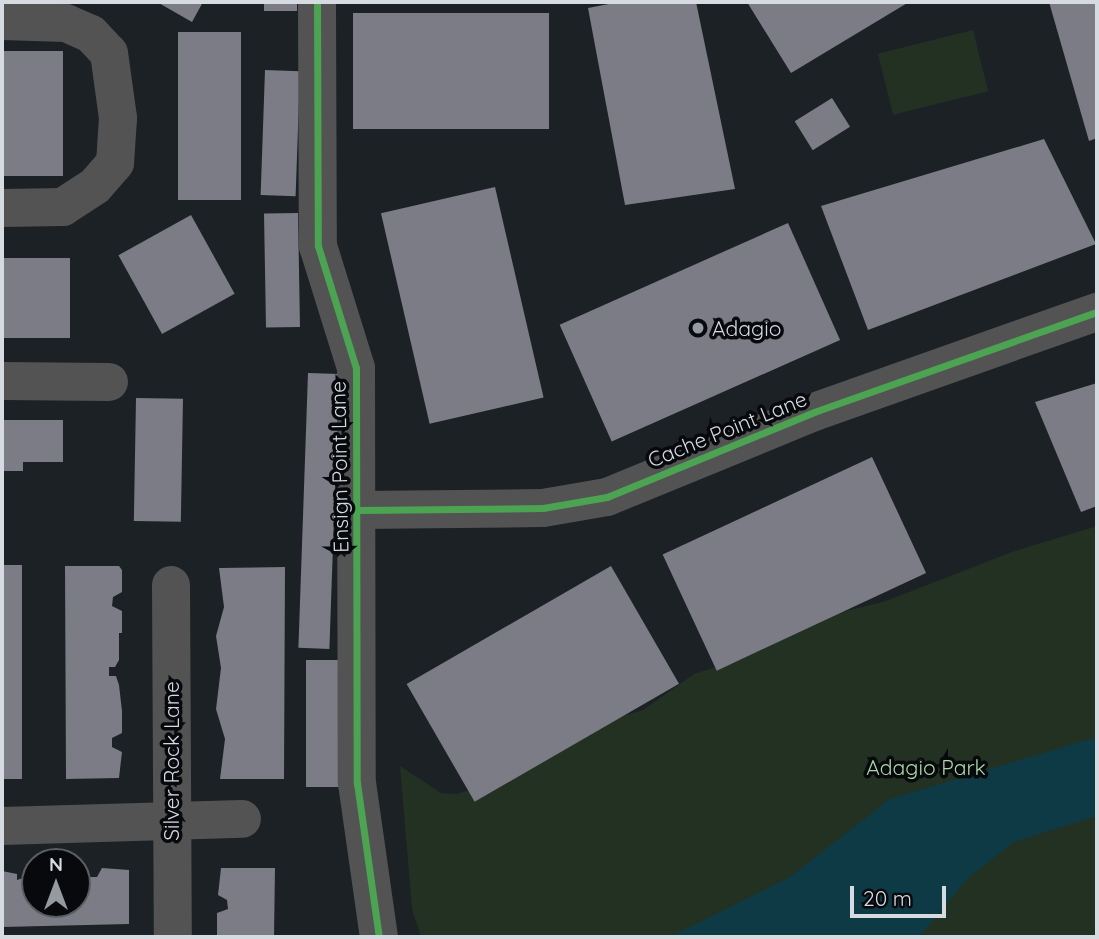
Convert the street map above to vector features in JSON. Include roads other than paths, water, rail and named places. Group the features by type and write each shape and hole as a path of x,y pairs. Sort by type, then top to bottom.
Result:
{"street":[{"name":"Ensign Point Lane","path":"317,2 318,246 329,295 356,369 357,783 379,937"},
{"path":"2,21 66,23 90,34 109,53 117,82 116,163 95,186 63,207 2,208"},
{"name":"Cache Point Lane","path":"358,510 543,508 607,497 814,412 1097,312"},
{"path":"2,381 108,382"},
{"name":"Silver Rock Lane","path":"171,585 173,937"},
{"path":"2,826 242,819"}],"water":[{"path":"1097,737 1097,816 1014,842 969,877 919,937 670,937 790,877 890,799"}],"place":[{"name":"Adagio","path":"698,328"}],"park label":[{"name":"Adagio Park","path":"926,767"}]}
